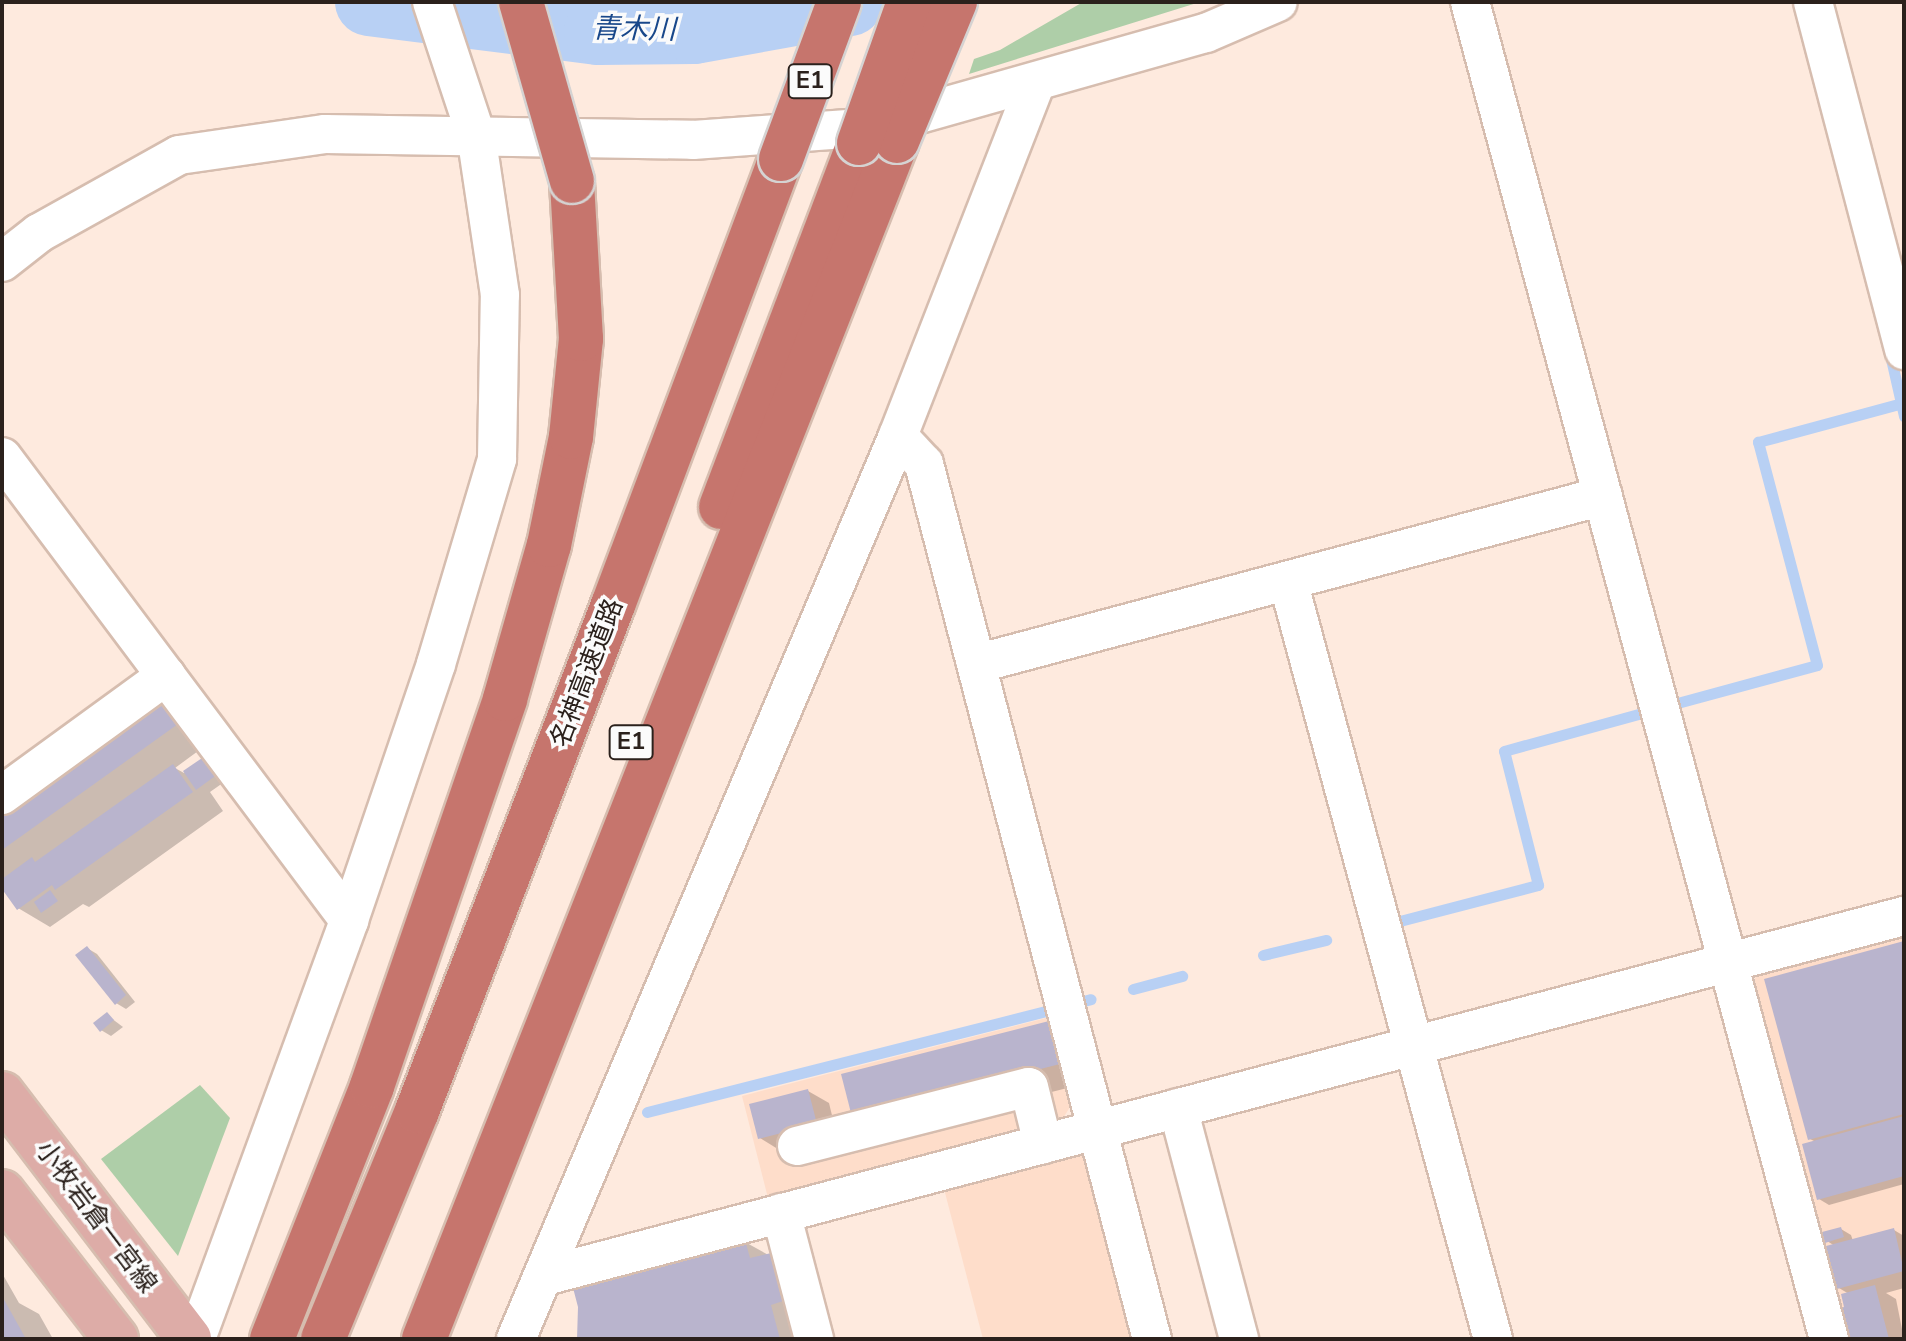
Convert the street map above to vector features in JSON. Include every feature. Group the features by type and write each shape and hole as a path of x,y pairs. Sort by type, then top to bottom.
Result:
{"highway":[{"path":"272,1339 377,1071 505,699 549,545 571,437 581,339 572,181 521,2"},
{"name":"名神高速道路","path":"323,1339 417,1111 608,620 839,2"},
{"name":"E1","path":"395,1339 878,142 909,2"},
{"path":"424,1339 878,142 955,2"}],"main road":[{"name":"小牧岩倉一宮線","path":"2,1094 189,1339"},
{"path":"2,1192 116,1339"}],"street":[{"path":"196,1339 349,920 436,664 497,459 500,295 476,135 432,2"},
{"path":"2,262 39,233 179,155 325,134 693,140 873,127 1206,33 1278,2"},
{"path":"1470,2 1829,1339"},
{"path":"1813,2 1904,350"},
{"path":"516,1339 898,436 1036,82"},
{"path":"898,436 924,464 1152,1339"},
{"path":"2,457 349,920"},
{"path":"976,664 1603,496"},
{"path":"1288,581 1493,1339"},
{"path":"2,795 166,676"},
{"path":"545,1276 1904,916"},
{"path":"797,1146 1029,1087 1043,1144"},
{"path":"1178,1108 1239,1339"},
{"path":"781,1213 814,1339"}],"shaded area":[{"path":"1904,931 1904,1339 1841,1339 1749,988 1760,970"},
{"path":"1050,1017 1072,1104 1060,1123 768,1198 742,1096"},
{"path":"1076,1149 1093,1159 1140,1339 983,1339 943,1185"}],"green space":[{"path":"1083,2 1200,2 969,74 974,59 1000,50"},
{"path":"200,1085 230,1118 178,1256 101,1159"}],"building":[{"path":"159,697 178,724 2,850 2,809"},
{"path":"205,756 218,774 196,790 183,771"},
{"path":"173,764 193,792 55,890 52,885 17,910 2,889 2,879 32,857 35,862"},
{"path":"50,890 58,901 41,913 34,902"},
{"path":"1904,941 1904,1114 1808,1140 1764,979"},
{"path":"87,946 126,995 115,1005 75,955"},
{"path":"107,1012 114,1020 100,1032 93,1023"},
{"path":"1049,1021 1060,1064 852,1117 841,1074"},
{"path":"808,1089 817,1124 758,1139 749,1104"},
{"path":"1904,1116 1904,1176 1817,1200 1802,1144"},
{"path":"1841,1227 1844,1237 1825,1243 1822,1232"},
{"path":"1894,1228 1904,1271 1837,1289 1826,1246"},
{"path":"745,1240 750,1258 771,1253 783,1301 771,1305 780,1339 577,1339 578,1307 572,1284"},
{"path":"1875,1285 1889,1339 1845,1339 1837,1309 1844,1307 1841,1294"},
{"path":"2,1296 26,1339 2,1339"}],"waterway":[{"name":"青木川","path":"369,2 598,31 694,30 850,2"},
{"path":"1889,350 1904,416"},
{"path":"1670,705 1817,665 1758,442 1903,403"},
{"path":"1392,923 1538,885 1504,751 1646,712"},
{"path":"1263,955 1326,940"},
{"path":"1133,989 1182,976"},
{"path":"1080,1002 1091,999"},
{"path":"647,1112 1046,1011"}]}
